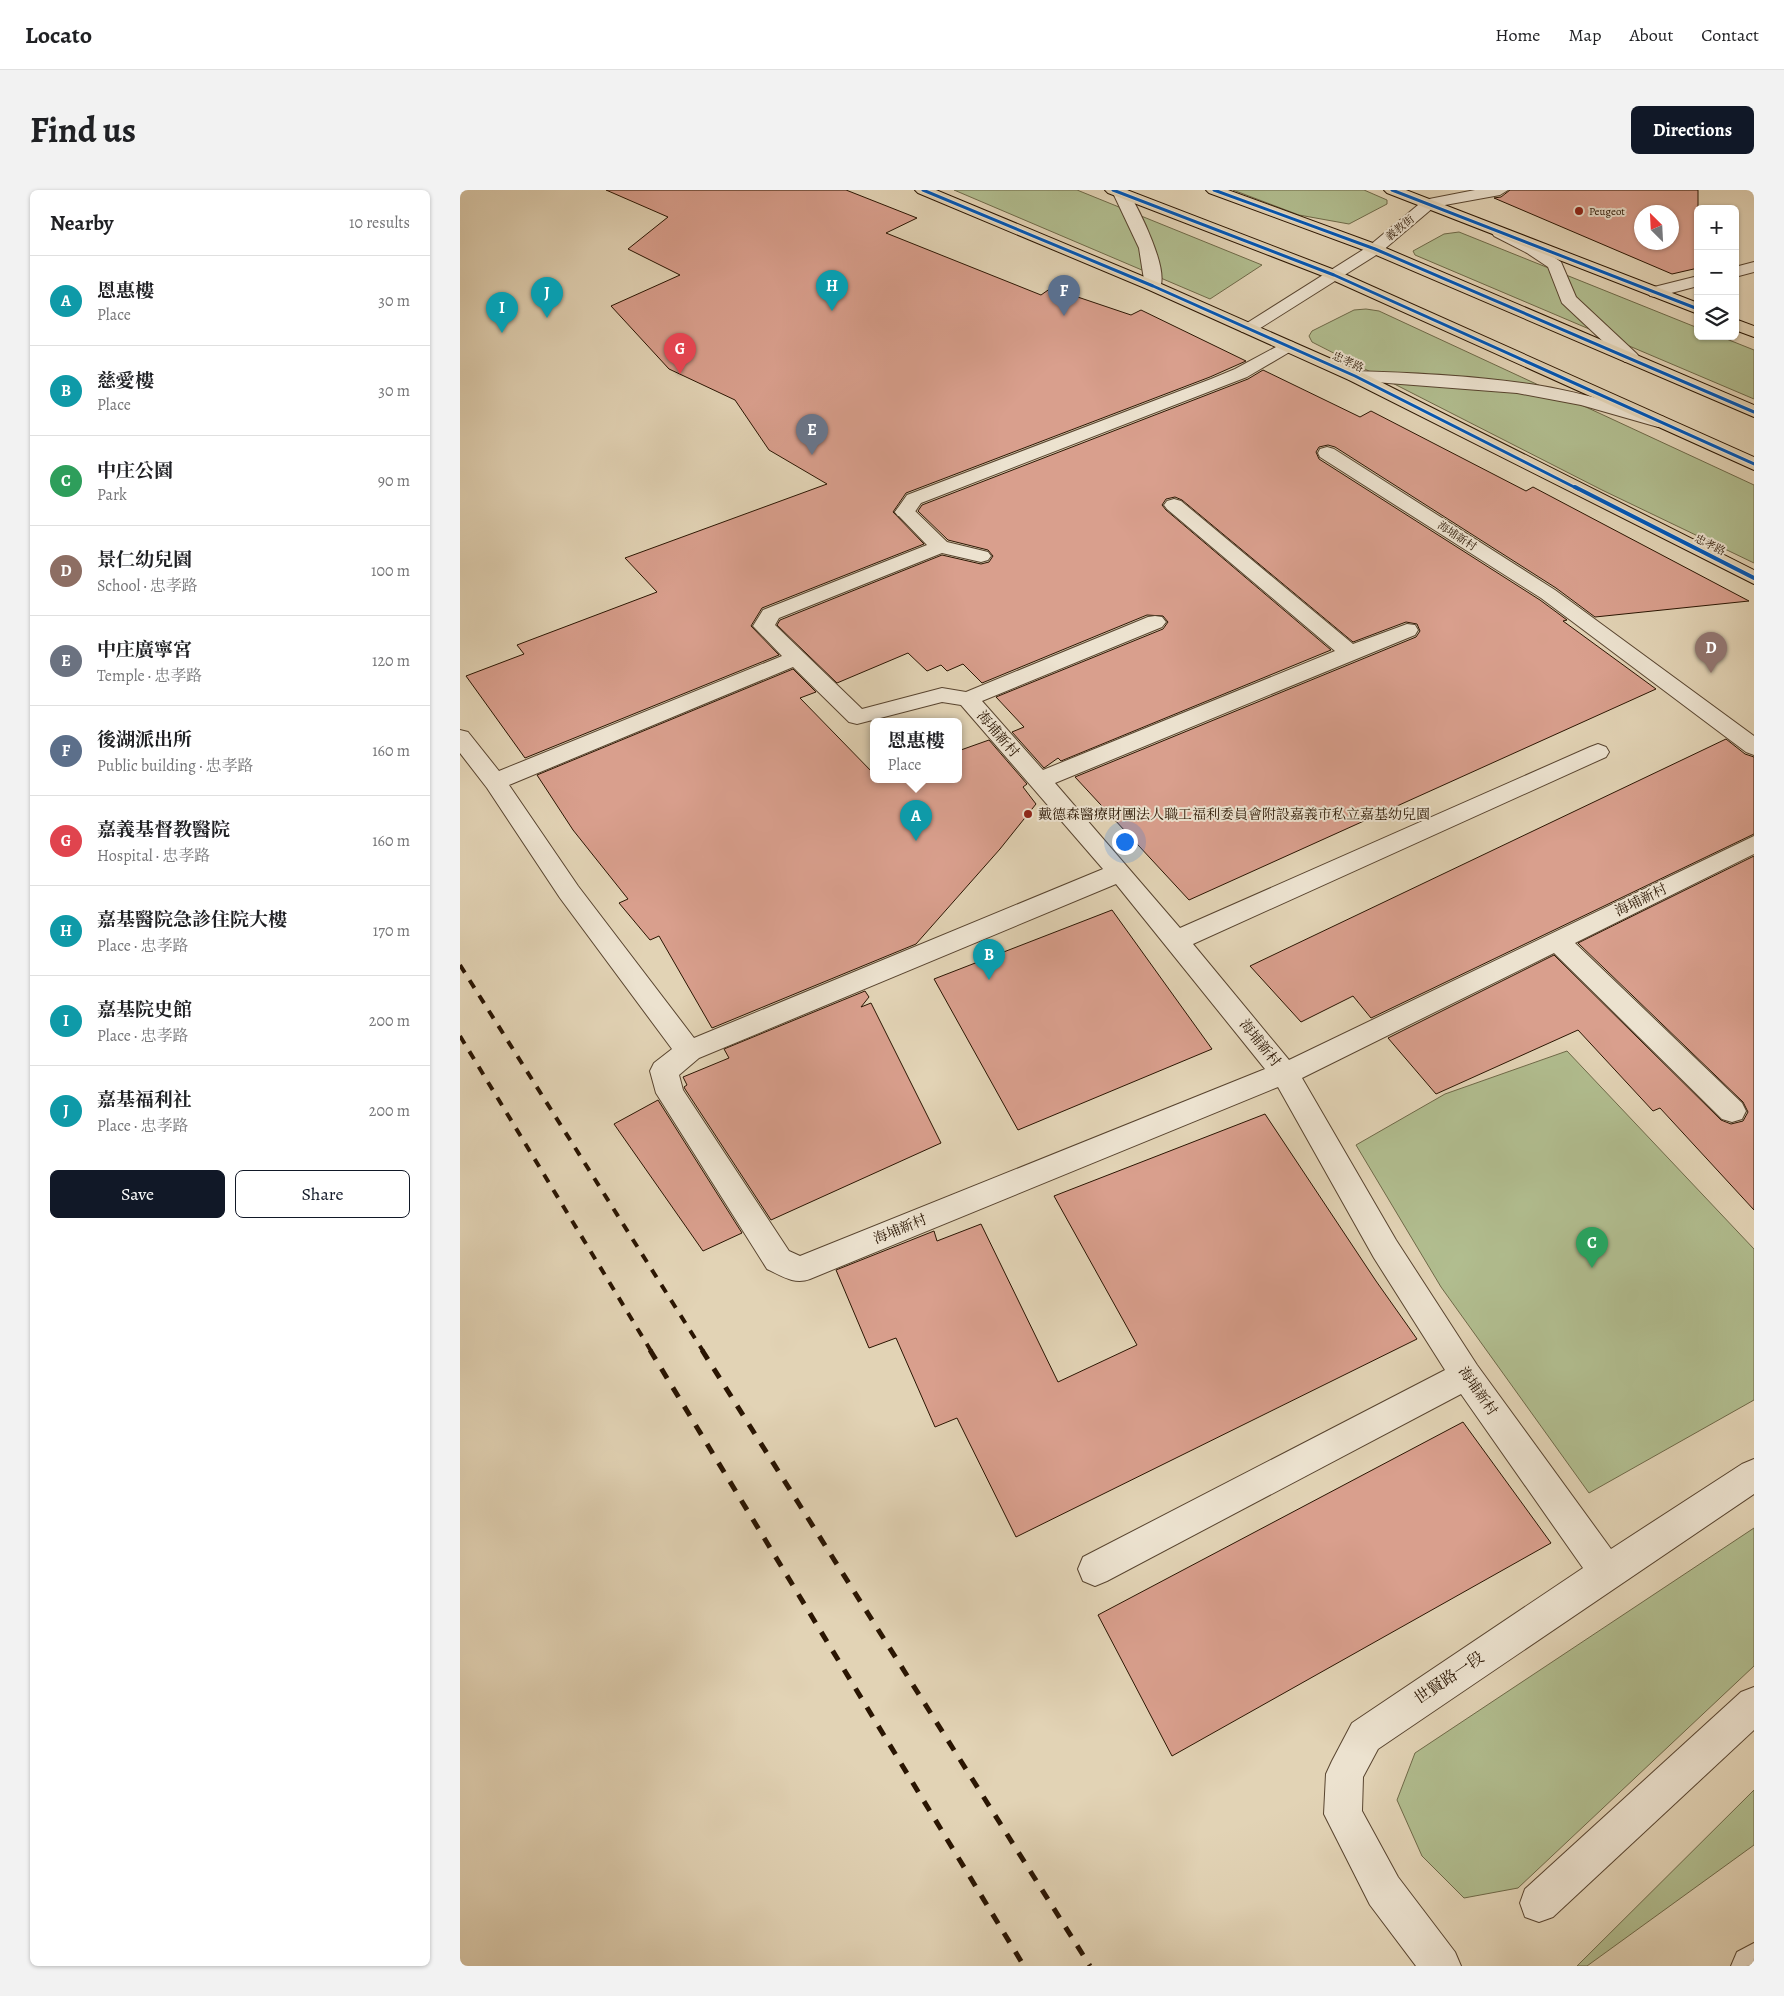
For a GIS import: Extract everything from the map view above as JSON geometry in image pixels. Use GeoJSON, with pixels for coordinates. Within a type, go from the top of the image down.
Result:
{"type":"FeatureCollection","features":[{"type":"Feature","properties":{"kind":"main road","name":"忠孝路"},"geometry":{"type":"LineString","coordinates":[[923,190],[1153,286],[1355,376],[1754,578]]}},
{"type":"Feature","properties":{"kind":"main road"},"geometry":{"type":"LineString","coordinates":[[1214,190],[1375,249],[1754,412]]}},
{"type":"Feature","properties":{"kind":"main road"},"geometry":{"type":"LineString","coordinates":[[1392,190],[1694,307]]}},
{"type":"Feature","properties":{"kind":"main road"},"geometry":{"type":"LineString","coordinates":[[1117,192],[1334,275],[1754,464]]}},
{"type":"Feature","properties":{"kind":"main road"},"geometry":{"type":"LineString","coordinates":[[1739,326],[1754,332]]}},
{"type":"Feature","properties":{"kind":"street"},"geometry":{"type":"LineString","coordinates":[[1429,203],[1500,190]]}},
{"type":"Feature","properties":{"kind":"street"},"geometry":{"type":"LineString","coordinates":[[1117,192],[1138,224],[1152,261],[1153,286]]}},
{"type":"Feature","properties":{"kind":"street","name":"義教街"},"geometry":{"type":"LineString","coordinates":[[1248,328],[1375,249],[1429,203]]}},
{"type":"Feature","properties":{"kind":"street"},"geometry":{"type":"LineString","coordinates":[[1490,227],[1533,250],[1555,265],[1568,299],[1630,358]]}},
{"type":"Feature","properties":{"kind":"street"},"geometry":{"type":"LineString","coordinates":[[1739,271],[1754,267]]}},
{"type":"Feature","properties":{"kind":"street"},"geometry":{"type":"LineString","coordinates":[[1656,292],[1694,282]]}},
{"type":"Feature","properties":{"kind":"street"},"geometry":{"type":"LineString","coordinates":[[981,556],[940,547],[905,512],[914,499],[1217,383],[1241,373],[1287,346]]}},
{"type":"Feature","properties":{"kind":"street"},"geometry":{"type":"LineString","coordinates":[[1355,376],[1504,386],[1571,397],[1658,421]]}},
{"type":"Feature","properties":{"kind":"street","name":"海埔新村"},"geometry":{"type":"LineString","coordinates":[[1327,453],[1548,594],[1754,747]]}},
{"type":"Feature","properties":{"kind":"street"},"geometry":{"type":"LineString","coordinates":[[1174,504],[1350,653]]}},
{"type":"Feature","properties":{"kind":"street","name":"海埔新村"},"geometry":{"type":"LineString","coordinates":[[940,547],[770,614],[764,626],[857,717],[942,695],[968,700],[1120,872],[1285,1074],[1385,1249],[1466,1375],[1606,1572]]}},
{"type":"Feature","properties":{"kind":"street"},"geometry":{"type":"LineString","coordinates":[[968,700],[1154,622]]}},
{"type":"Feature","properties":{"kind":"street"},"geometry":{"type":"LineString","coordinates":[[1039,780],[1407,630]]}},
{"type":"Feature","properties":{"kind":"street"},"geometry":{"type":"LineString","coordinates":[[495,782],[795,658]]}},
{"type":"Feature","properties":{"kind":"street"},"geometry":{"type":"LineString","coordinates":[[460,737],[495,782],[569,892],[689,1051],[1120,872]]}},
{"type":"Feature","properties":{"kind":"street"},"geometry":{"type":"LineString","coordinates":[[1176,941],[1598,752]]}},
{"type":"Feature","properties":{"kind":"street","name":"海埔新村"},"geometry":{"type":"LineString","coordinates":[[689,1051],[664,1071],[670,1093],[778,1260],[799,1270],[1252,1084],[1285,1074],[1558,942],[1754,844]]}},
{"type":"Feature","properties":{"kind":"street"},"geometry":{"type":"LineString","coordinates":[[1558,942],[1732,1111]]}},
{"type":"Feature","properties":{"kind":"street"},"geometry":{"type":"LineString","coordinates":[[1095,1569],[1466,1375]]}},
{"type":"Feature","properties":{"kind":"street","name":"世賢路一段"},"geometry":{"type":"LineString","coordinates":[[1441,1966],[1384,1891],[1343,1814],[1345,1774],[1365,1736],[1606,1572],[1754,1475]]}},
{"type":"Feature","properties":{"kind":"street"},"geometry":{"type":"LineString","coordinates":[[1539,1903],[1754,1705]]}},
{"type":"Feature","properties":{"kind":"street"},"geometry":{"type":"LineString","coordinates":[[1750,1966],[1754,1963]]}},
{"type":"Feature","properties":{"kind":"green space"},"geometry":{"type":"Polygon","coordinates":[[[954,190],[1077,190],[1262,265],[1210,299],[954,190]]]}},
{"type":"Feature","properties":{"kind":"green space"},"geometry":{"type":"Polygon","coordinates":[[[1233,190],[1364,190],[1387,200],[1387,204],[1349,224],[1299,215],[1233,190]]]}},
{"type":"Feature","properties":{"kind":"green space"},"geometry":{"type":"Polygon","coordinates":[[[1459,232],[1694,326],[1694,340],[1729,340],[1754,350],[1754,399],[1415,255],[1413,251],[1444,234],[1459,232]]]}},
{"type":"Feature","properties":{"kind":"green space"},"geometry":{"type":"Polygon","coordinates":[[[1354,310],[1379,311],[1754,485],[1754,563],[1602,490],[1312,342],[1309,336],[1312,331],[1354,310]]]}},
{"type":"Feature","properties":{"kind":"green space"},"geometry":{"type":"Polygon","coordinates":[[[1567,1051],[1754,1249],[1754,1400],[1589,1493],[1441,1287],[1356,1145],[1445,1094],[1567,1051]]]}},
{"type":"Feature","properties":{"kind":"green space"},"geometry":{"type":"Polygon","coordinates":[[[1754,1528],[1754,1666],[1518,1888],[1464,1898],[1422,1856],[1397,1800],[1415,1753],[1754,1528]]]}},
{"type":"Feature","properties":{"kind":"green space"},"geometry":{"type":"Polygon","coordinates":[[[1754,1790],[1754,1845],[1587,1966],[1577,1966],[1754,1790]]]}},
{"type":"Feature","properties":{"kind":"building"},"geometry":{"type":"Polygon","coordinates":[[[606,190],[846,190],[917,218],[886,233],[1041,295],[1051,288],[1131,315],[1141,310],[1246,361],[1210,377],[906,493],[893,512],[924,544],[762,608],[751,626],[779,655],[525,758],[466,676],[524,654],[517,645],[657,592],[625,558],[827,484],[769,450],[735,400],[669,369],[611,306],[680,275],[628,249],[668,217],[606,190]]]}},
{"type":"Feature","properties":{"kind":"building"},"geometry":{"type":"Polygon","coordinates":[[[1510,190],[1698,190],[1698,205],[1694,205],[1694,269],[1672,274],[1494,198],[1501,197],[1510,190]]]}},
{"type":"Feature","properties":{"kind":"building"},"geometry":{"type":"Polygon","coordinates":[[[1263,370],[1360,417],[1371,411],[1526,491],[1533,487],[1749,601],[1595,617],[1556,588],[1335,447],[1328,445],[1319,447],[1316,452],[1319,459],[1540,600],[1567,620],[1563,621],[1656,689],[1189,900],[1075,777],[1416,637],[1420,631],[1417,624],[1406,622],[1353,642],[1182,500],[1175,497],[1166,499],[1162,505],[1166,510],[1331,650],[1061,761],[1058,758],[1044,768],[1012,732],[1024,727],[996,697],[1163,629],[1168,622],[1163,616],[1147,615],[982,683],[963,664],[947,671],[941,665],[927,671],[908,653],[837,683],[777,625],[780,620],[942,555],[981,564],[989,562],[993,556],[988,550],[948,540],[918,511],[922,505],[1248,379],[1263,370]]]}},
{"type":"Feature","properties":{"kind":"building"},"geometry":{"type":"Polygon","coordinates":[[[793,669],[816,692],[800,698],[870,770],[870,783],[962,783],[962,750],[989,740],[1027,784],[1023,787],[1036,804],[1000,849],[916,944],[712,1028],[659,936],[650,940],[619,903],[628,899],[573,830],[537,775],[793,669]]]}},
{"type":"Feature","properties":{"kind":"building"},"geometry":{"type":"Polygon","coordinates":[[[1726,739],[1745,754],[1754,757],[1754,834],[1371,1018],[1353,996],[1301,1022],[1250,966],[1726,739]]]}},
{"type":"Feature","properties":{"kind":"building"},"geometry":{"type":"Polygon","coordinates":[[[1754,856],[1754,1210],[1660,1108],[1653,1111],[1578,1030],[1436,1094],[1388,1038],[1554,955],[1721,1120],[1731,1124],[1743,1121],[1748,1112],[1743,1102],[1578,943],[1754,856]]]}},
{"type":"Feature","properties":{"kind":"building"},"geometry":{"type":"Polygon","coordinates":[[[1112,910],[1212,1049],[1018,1130],[934,979],[1112,910]]]}},
{"type":"Feature","properties":{"kind":"building"},"geometry":{"type":"Polygon","coordinates":[[[865,991],[869,997],[861,1007],[871,1003],[941,1143],[771,1220],[685,1089],[684,1087],[687,1085],[683,1077],[729,1058],[724,1049],[865,991]]]}},
{"type":"Feature","properties":{"kind":"building"},"geometry":{"type":"Polygon","coordinates":[[[658,1100],[742,1233],[703,1251],[614,1124],[658,1100]]]}},
{"type":"Feature","properties":{"kind":"building"},"geometry":{"type":"Polygon","coordinates":[[[1265,1114],[1376,1281],[1417,1339],[1016,1537],[957,1418],[935,1427],[896,1338],[869,1348],[836,1270],[934,1231],[937,1241],[981,1224],[1058,1382],[1137,1345],[1054,1196],[1265,1114]]]}},
{"type":"Feature","properties":{"kind":"building"},"geometry":{"type":"Polygon","coordinates":[[[1463,1422],[1551,1543],[1172,1756],[1098,1615],[1463,1422]]]}},
{"type":"Feature","properties":{"kind":"railway"},"geometry":{"type":"LineString","coordinates":[[460,965],[703,1351]]}},
{"type":"Feature","properties":{"kind":"railway"},"geometry":{"type":"LineString","coordinates":[[460,1036],[651,1351]]}},
{"type":"Feature","properties":{"kind":"railway"},"geometry":{"type":"LineString","coordinates":[[650,1350],[1024,1966]]}},
{"type":"Feature","properties":{"kind":"railway"},"geometry":{"type":"LineString","coordinates":[[702,1350],[1090,1966]]}},
{"type":"Feature","properties":{"kind":"cycle path"},"geometry":{"type":"LineString","coordinates":[[923,190],[1153,286],[1355,376],[1754,578]]}},
{"type":"Feature","properties":{"kind":"cycle path"},"geometry":{"type":"LineString","coordinates":[[1113,190],[1334,275],[1754,464]]}},
{"type":"Feature","properties":{"kind":"cycle path"},"geometry":{"type":"LineString","coordinates":[[1214,190],[1375,249],[1754,412]]}},
{"type":"Feature","properties":{"kind":"cycle path"},"geometry":{"type":"LineString","coordinates":[[1392,190],[1694,307]]}},
{"type":"Feature","properties":{"kind":"place","name":"Peugeot"},"geometry":{"type":"Point","coordinates":[1579,211]}},
{"type":"Feature","properties":{"kind":"place","name":"嘉基醫院急診住院大樓"},"geometry":{"type":"Point","coordinates":[832,311]}},
{"type":"Feature","properties":{"kind":"place","name":"後湖派出所"},"geometry":{"type":"Point","coordinates":[1064,316]}},
{"type":"Feature","properties":{"kind":"place","name":"嘉基福利社"},"geometry":{"type":"Point","coordinates":[547,318]}},
{"type":"Feature","properties":{"kind":"place","name":"嘉基院史館"},"geometry":{"type":"Point","coordinates":[502,333]}},
{"type":"Feature","properties":{"kind":"place","name":"嘉義基督教醫院"},"geometry":{"type":"Point","coordinates":[680,374]}},
{"type":"Feature","properties":{"kind":"place","name":"中庄廣寧宮"},"geometry":{"type":"Point","coordinates":[812,455]}},
{"type":"Feature","properties":{"kind":"place","name":"景仁幼兒園"},"geometry":{"type":"Point","coordinates":[1711,673]}},
{"type":"Feature","properties":{"kind":"place","name":"戴德森醫療財團法人職工福利委員會附設嘉義市私立嘉基幼兒園"},"geometry":{"type":"Point","coordinates":[1028,814]}},
{"type":"Feature","properties":{"kind":"place","name":"恩惠樓"},"geometry":{"type":"Point","coordinates":[916,841]}},
{"type":"Feature","properties":{"kind":"place","name":"慈愛樓"},"geometry":{"type":"Point","coordinates":[989,980]}},
{"type":"Feature","properties":{"kind":"place","name":"中庄公園"},"geometry":{"type":"Point","coordinates":[1592,1268]}}]}
